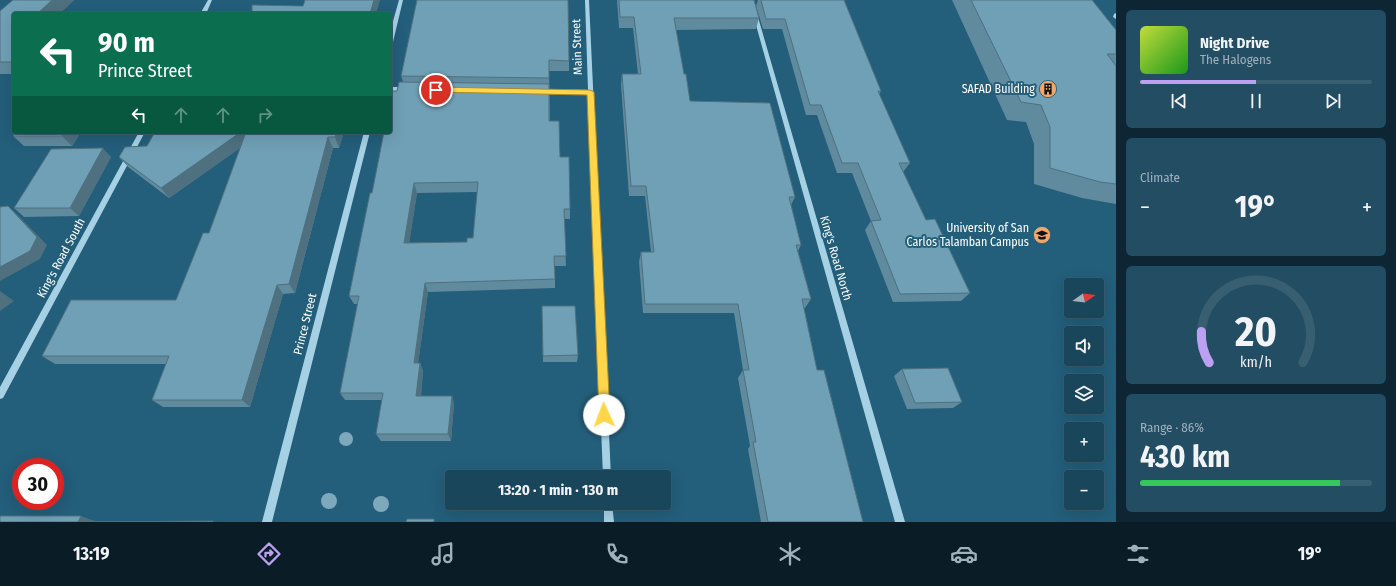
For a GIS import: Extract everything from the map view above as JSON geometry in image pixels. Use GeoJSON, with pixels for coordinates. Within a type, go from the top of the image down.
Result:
{"type":"FeatureCollection","features":[{"type":"Feature","properties":{"kind":"street"},"geometry":{"type":"LineString","coordinates":[[204,12],[210,0]]}},
{"type":"Feature","properties":{"kind":"street"},"geometry":{"type":"LineString","coordinates":[[392,34],[401,0]]}},
{"type":"Feature","properties":{"kind":"street","name":"Main Street"},"geometry":{"type":"LineString","coordinates":[[587,0],[607,470]]}},
{"type":"Feature","properties":{"kind":"street","name":"King's Road North"},"geometry":{"type":"LineString","coordinates":[[751,0],[775,79],[900,522]]}},
{"type":"Feature","properties":{"kind":"street"},"geometry":{"type":"LineString","coordinates":[[392,89],[413,89]]}},
{"type":"Feature","properties":{"kind":"street"},"geometry":{"type":"LineString","coordinates":[[536,91],[590,92]]}},
{"type":"Feature","properties":{"kind":"street","name":"King's Road South"},"geometry":{"type":"LineString","coordinates":[[0,395],[141,134]]}},
{"type":"Feature","properties":{"kind":"street","name":"Prince Street"},"geometry":{"type":"LineString","coordinates":[[267,522],[366,134]]}},
{"type":"Feature","properties":{"kind":"street"},"geometry":{"type":"LineString","coordinates":[[608,510],[609,522]]}},
{"type":"Feature","properties":{"kind":"building"},"geometry":{"type":"Polygon","coordinates":[[[13,0],[52,0],[39,12],[12,12],[12,62],[0,62],[0,11],[13,0]]]}},
{"type":"Feature","properties":{"kind":"building"},"geometry":{"type":"Polygon","coordinates":[[[305,0],[374,0],[371,12],[252,12],[252,5],[303,6],[305,0]]]}},
{"type":"Feature","properties":{"kind":"building"},"geometry":{"type":"Polygon","coordinates":[[[417,0],[568,0],[569,61],[549,60],[549,78],[401,76],[417,0]]]}},
{"type":"Feature","properties":{"kind":"building"},"geometry":{"type":"Polygon","coordinates":[[[619,0],[754,0],[759,18],[674,18],[684,74],[686,74],[690,101],[770,103],[795,197],[789,197],[801,245],[796,245],[811,299],[802,299],[817,370],[824,370],[863,522],[768,522],[753,442],[756,442],[743,370],[749,370],[738,304],[645,304],[641,252],[654,252],[646,186],[631,186],[622,74],[641,74],[634,17],[620,17],[619,0]]]}},
{"type":"Feature","properties":{"kind":"building"},"geometry":{"type":"Polygon","coordinates":[[[761,0],[844,0],[881,91],[878,91],[910,163],[899,163],[926,220],[935,219],[970,293],[900,294],[871,221],[881,220],[858,163],[842,163],[821,105],[810,105],[785,19],[766,19],[761,0]]]}},
{"type":"Feature","properties":{"kind":"building","name":"SAFAD Building"},"geometry":{"type":"Polygon","coordinates":[[[971,0],[1092,0],[1116,30],[1116,54],[1107,54],[1116,66],[1116,184],[1100,182],[1050,168],[1050,127],[1041,105],[1021,102],[971,0]]]}},
{"type":"Feature","properties":{"kind":"building"},"geometry":{"type":"Polygon","coordinates":[[[399,82],[549,84],[549,121],[559,121],[560,157],[569,157],[570,209],[564,209],[566,256],[554,256],[555,279],[425,283],[414,363],[420,363],[416,396],[452,396],[448,434],[376,434],[383,393],[340,393],[359,296],[349,296],[384,134],[392,134],[392,91],[397,91],[399,82]],[[478,182],[414,183],[404,243],[467,242],[467,238],[473,238],[478,182]]]}},
{"type":"Feature","properties":{"kind":"building"},"geometry":{"type":"Polygon","coordinates":[[[14,134],[64,134],[62,136],[13,136],[14,134]]]}},
{"type":"Feature","properties":{"kind":"building"},"geometry":{"type":"Polygon","coordinates":[[[154,134],[238,134],[161,188],[119,157],[125,147],[147,146],[154,134]]]}},
{"type":"Feature","properties":{"kind":"building"},"geometry":{"type":"Polygon","coordinates":[[[245,134],[336,134],[335,137],[328,137],[289,284],[277,285],[242,400],[152,400],[169,356],[42,356],[71,300],[176,300],[203,233],[209,233],[245,134]]]}},
{"type":"Feature","properties":{"kind":"building"},"geometry":{"type":"Polygon","coordinates":[[[103,148],[70,208],[14,208],[51,149],[103,148]]]}},
{"type":"Feature","properties":{"kind":"building"},"geometry":{"type":"Polygon","coordinates":[[[8,206],[37,237],[30,251],[0,267],[0,207],[8,206]]]}},
{"type":"Feature","properties":{"kind":"building"},"geometry":{"type":"Polygon","coordinates":[[[542,306],[575,306],[578,355],[543,356],[542,306]]]}},
{"type":"Feature","properties":{"kind":"building"},"geometry":{"type":"Polygon","coordinates":[[[948,368],[962,402],[915,403],[902,369],[948,368]]]}},
{"type":"Feature","properties":{"kind":"building"},"geometry":{"type":"Polygon","coordinates":[[[0,516],[81,516],[78,522],[0,522],[0,516]]]}},
{"type":"Feature","properties":{"kind":"building"},"geometry":{"type":"Polygon","coordinates":[[[407,519],[434,519],[434,522],[406,522],[407,519]]]}},
{"type":"Feature","properties":{"kind":"building"},"geometry":{"type":"Polygon","coordinates":[[[213,521],[213,522],[78,522],[213,521]]]}},
{"type":"Feature","properties":{"kind":"place","name":"SAFAD Building"},"geometry":{"type":"Point","coordinates":[1048,89]}},
{"type":"Feature","properties":{"kind":"place","name":"University of San Carlos Talamban Campus"},"geometry":{"type":"Point","coordinates":[1042,235]}},
{"type":"Feature","properties":{"kind":"route"},"geometry":{"type":"LineString","coordinates":[[436,90],[590,92],[604,415]]}}]}
